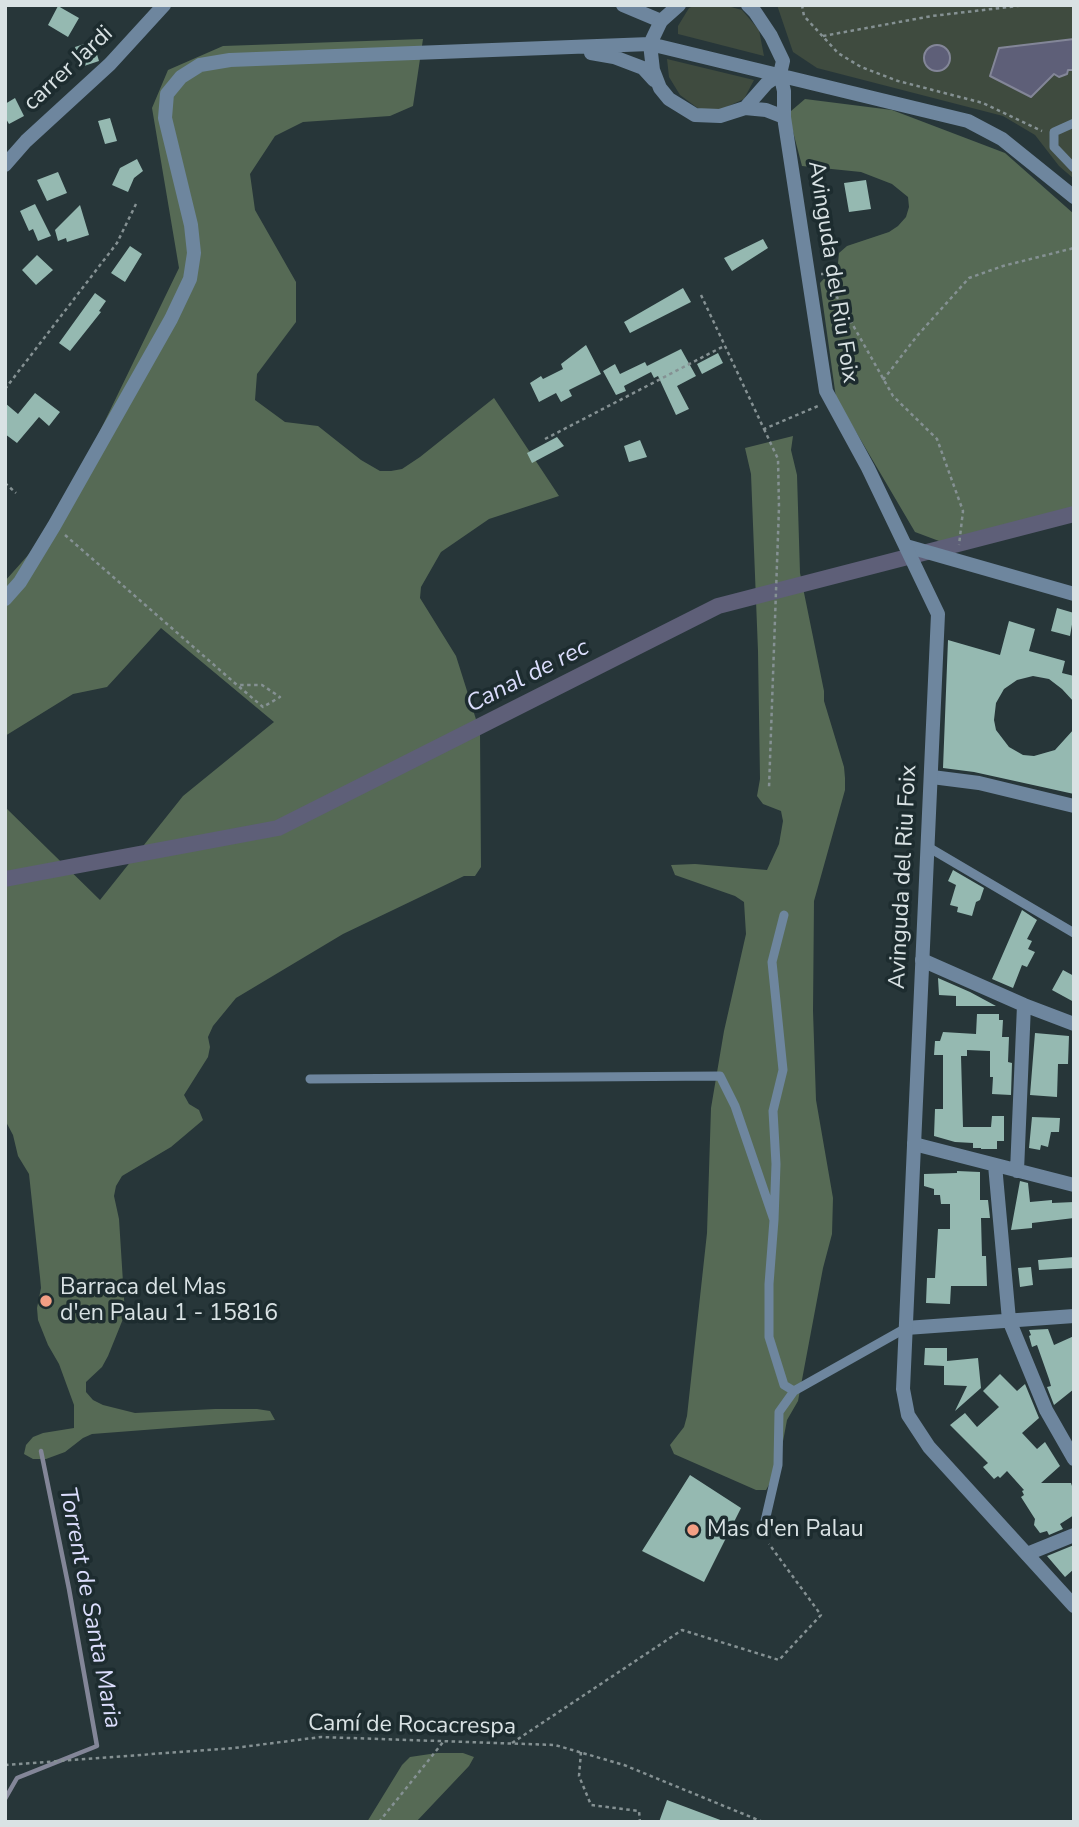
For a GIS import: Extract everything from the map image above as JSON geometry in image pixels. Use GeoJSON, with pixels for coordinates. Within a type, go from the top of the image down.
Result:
{"type":"FeatureCollection","features":[{"type":"Feature","properties":{"kind":"street","name":"carrer Jardi"},"geometry":{"type":"LineString","coordinates":[[5,165],[26,141],[110,64],[164,5]]}},
{"type":"Feature","properties":{"kind":"street"},"geometry":{"type":"LineString","coordinates":[[623,5],[662,21]]}},
{"type":"Feature","properties":{"kind":"street"},"geometry":{"type":"LineString","coordinates":[[660,88],[653,70],[650,44],[662,21],[679,5]]}},
{"type":"Feature","properties":{"kind":"street","name":"Avinguda del Riu Foix"},"geometry":{"type":"LineString","coordinates":[[748,5],[755,12],[783,61],[780,74],[784,91],[784,117],[826,391],[868,468],[938,614],[906,1328],[904,1389],[908,1415],[929,1447],[1074,1606]]}},
{"type":"Feature","properties":{"kind":"street"},"geometry":{"type":"LineString","coordinates":[[5,599],[20,582],[54,526],[171,319],[190,279],[194,253],[191,225],[165,118],[167,94],[181,77],[200,65],[230,60],[650,44],[968,121],[1002,139],[1074,197]]}},
{"type":"Feature","properties":{"kind":"street"},"geometry":{"type":"LineString","coordinates":[[562,48],[614,57],[643,68],[669,99],[695,115],[720,117],[745,108],[766,110],[784,117]]}},
{"type":"Feature","properties":{"kind":"street"},"geometry":{"type":"LineString","coordinates":[[745,108],[767,83],[780,74]]}},
{"type":"Feature","properties":{"kind":"street"},"geometry":{"type":"LineString","coordinates":[[906,546],[1074,594]]}},
{"type":"Feature","properties":{"kind":"street"},"geometry":{"type":"LineString","coordinates":[[932,778],[979,783],[1074,806]]}},
{"type":"Feature","properties":{"kind":"street"},"geometry":{"type":"LineString","coordinates":[[922,960],[1074,1024]]}},
{"type":"Feature","properties":{"kind":"street"},"geometry":{"type":"LineString","coordinates":[[1017,1171],[1024,1005]]}},
{"type":"Feature","properties":{"kind":"street"},"geometry":{"type":"LineString","coordinates":[[914,1144],[1074,1185]]}},
{"type":"Feature","properties":{"kind":"street"},"geometry":{"type":"LineString","coordinates":[[995,1165],[1009,1320],[1046,1410],[1074,1459]]}},
{"type":"Feature","properties":{"kind":"street"},"geometry":{"type":"LineString","coordinates":[[906,1328],[1074,1316]]}},
{"type":"Feature","properties":{"kind":"street"},"geometry":{"type":"LineString","coordinates":[[1027,1554],[1074,1535]]}},
{"type":"Feature","properties":{"kind":"lane"},"geometry":{"type":"LineString","coordinates":[[1074,123],[1054,132],[1054,146],[1074,168]]}},
{"type":"Feature","properties":{"kind":"lane"},"geometry":{"type":"LineString","coordinates":[[928,847],[1074,933]]}},
{"type":"Feature","properties":{"kind":"lane"},"geometry":{"type":"LineString","coordinates":[[784,915],[772,962],[783,1070],[773,1111],[776,1164],[769,1284],[769,1336],[784,1385],[794,1391]]}},
{"type":"Feature","properties":{"kind":"lane"},"geometry":{"type":"LineString","coordinates":[[310,1079],[720,1076],[735,1106],[774,1220]]}},
{"type":"Feature","properties":{"kind":"lane"},"geometry":{"type":"LineString","coordinates":[[762,1534],[778,1465],[779,1412],[794,1391],[906,1328]]}},
{"type":"Feature","properties":{"kind":"path"},"geometry":{"type":"LineString","coordinates":[[802,5],[804,16],[838,53],[861,67],[898,81],[983,103],[1054,137]]}},
{"type":"Feature","properties":{"kind":"path"},"geometry":{"type":"LineString","coordinates":[[823,36],[932,16],[1026,5]]}},
{"type":"Feature","properties":{"kind":"path"},"geometry":{"type":"LineString","coordinates":[[5,389],[117,243],[136,204]]}},
{"type":"Feature","properties":{"kind":"path"},"geometry":{"type":"LineString","coordinates":[[883,380],[969,278],[1003,266],[1074,248]]}},
{"type":"Feature","properties":{"kind":"path"},"geometry":{"type":"LineString","coordinates":[[808,270],[824,274],[892,396],[937,439],[963,511],[958,561]]}},
{"type":"Feature","properties":{"kind":"path"},"geometry":{"type":"LineString","coordinates":[[701,295],[778,459],[779,507],[769,788]]}},
{"type":"Feature","properties":{"kind":"path"},"geometry":{"type":"LineString","coordinates":[[545,439],[724,346]]}},
{"type":"Feature","properties":{"kind":"path"},"geometry":{"type":"LineString","coordinates":[[764,429],[831,400]]}},
{"type":"Feature","properties":{"kind":"path"},"geometry":{"type":"LineString","coordinates":[[5,483],[16,493]]}},
{"type":"Feature","properties":{"kind":"path"},"geometry":{"type":"LineString","coordinates":[[54,526],[237,685],[263,706],[280,697],[262,685],[237,685]]}},
{"type":"Feature","properties":{"kind":"path"},"geometry":{"type":"LineString","coordinates":[[512,1743],[682,1630],[779,1660],[821,1615],[762,1534]]}},
{"type":"Feature","properties":{"kind":"path","name":"Camí de Rocacrespa"},"geometry":{"type":"LineString","coordinates":[[5,1765],[234,1748],[321,1737],[555,1745],[624,1765],[763,1822]]}},
{"type":"Feature","properties":{"kind":"path"},"geometry":{"type":"LineString","coordinates":[[379,1822],[444,1741]]}},
{"type":"Feature","properties":{"kind":"path"},"geometry":{"type":"LineString","coordinates":[[581,1752],[579,1776],[591,1805],[639,1811],[640,1822]]}},
{"type":"Feature","properties":{"kind":"green space"},"geometry":{"type":"Polygon","coordinates":[[[696,5],[724,5],[742,10],[759,30],[764,56],[678,34],[678,26],[689,8],[696,5]]]}},
{"type":"Feature","properties":{"kind":"green space"},"geometry":{"type":"Polygon","coordinates":[[[777,5],[1074,5],[1074,179],[1059,166],[1035,135],[1003,116],[817,68],[793,52],[777,5]]]}},
{"type":"Feature","properties":{"kind":"green space"},"geometry":{"type":"Polygon","coordinates":[[[423,39],[413,106],[390,116],[303,122],[275,136],[250,174],[255,210],[296,282],[296,322],[257,374],[255,400],[285,422],[318,426],[361,460],[380,471],[391,471],[402,469],[420,457],[494,398],[559,496],[489,519],[441,552],[421,587],[420,598],[456,656],[480,732],[481,867],[475,876],[464,876],[343,934],[236,998],[213,1026],[208,1037],[208,1057],[184,1095],[189,1104],[199,1110],[203,1120],[171,1147],[122,1176],[116,1186],[114,1196],[119,1219],[125,1314],[102,1367],[86,1382],[86,1392],[93,1400],[103,1405],[135,1413],[257,1409],[270,1411],[275,1420],[92,1434],[65,1452],[46,1459],[33,1459],[24,1454],[26,1445],[33,1437],[43,1433],[74,1428],[74,1405],[59,1364],[38,1320],[37,1308],[41,1288],[29,1174],[18,1156],[13,1135],[5,1120],[5,807],[100,900],[183,796],[274,722],[161,628],[107,687],[73,694],[5,736],[5,581],[54,526],[179,268],[152,108],[168,70],[223,46],[423,39]]]}},
{"type":"Feature","properties":{"kind":"green space"},"geometry":{"type":"Polygon","coordinates":[[[667,59],[754,80],[744,99],[722,109],[699,109],[680,95],[669,77],[667,59]]]}},
{"type":"Feature","properties":{"kind":"green space"},"geometry":{"type":"Polygon","coordinates":[[[805,99],[892,110],[1005,153],[1074,214],[1074,517],[963,550],[915,532],[836,398],[820,283],[838,263],[839,253],[847,246],[889,232],[898,226],[906,217],[908,197],[892,184],[861,172],[802,166],[791,124],[791,111],[805,99]]]}},
{"type":"Feature","properties":{"kind":"green space"},"geometry":{"type":"Polygon","coordinates":[[[793,436],[791,450],[797,475],[800,573],[824,701],[845,778],[845,790],[814,901],[813,1011],[816,1100],[833,1198],[832,1234],[798,1401],[787,1420],[781,1452],[771,1481],[766,1490],[756,1490],[674,1454],[670,1445],[684,1427],[687,1416],[707,1233],[711,1108],[724,1031],[746,934],[744,902],[735,896],[675,875],[671,865],[695,864],[767,870],[779,844],[783,821],[781,811],[763,804],[757,796],[760,779],[758,651],[751,474],[745,448],[793,436]]]}},
{"type":"Feature","properties":{"kind":"green space"},"geometry":{"type":"Polygon","coordinates":[[[463,1753],[474,1757],[469,1766],[416,1822],[367,1822],[402,1765],[410,1757],[463,1753]]]}},
{"type":"Feature","properties":{"kind":"water"},"geometry":{"type":"Polygon","coordinates":[[[1074,39],[1074,70],[1068,70],[1067,74],[1059,77],[1054,74],[1031,97],[990,76],[999,48],[1074,39]]]}},
{"type":"Feature","properties":{"kind":"water"},"geometry":{"type":"Polygon","coordinates":[[[937,45],[946,49],[950,58],[946,67],[937,71],[928,67],[924,58],[928,49],[937,45]]]}},
{"type":"Feature","properties":{"kind":"building"},"geometry":{"type":"Polygon","coordinates":[[[58,6],[79,18],[68,37],[48,25],[58,6]]]}},
{"type":"Feature","properties":{"kind":"building"},"geometry":{"type":"Polygon","coordinates":[[[93,41],[99,61],[81,67],[75,47],[93,41]]]}},
{"type":"Feature","properties":{"kind":"building"},"geometry":{"type":"Polygon","coordinates":[[[15,98],[24,116],[9,124],[5,117],[5,104],[15,98]]]}},
{"type":"Feature","properties":{"kind":"building"},"geometry":{"type":"Polygon","coordinates":[[[110,118],[117,141],[105,144],[98,121],[110,118]]]}},
{"type":"Feature","properties":{"kind":"building"},"geometry":{"type":"Polygon","coordinates":[[[137,159],[143,171],[134,178],[128,192],[112,185],[120,168],[137,159]]]}},
{"type":"Feature","properties":{"kind":"building"},"geometry":{"type":"Polygon","coordinates":[[[58,172],[67,193],[47,201],[37,180],[58,172]]]}},
{"type":"Feature","properties":{"kind":"building"},"geometry":{"type":"Polygon","coordinates":[[[866,180],[871,209],[849,212],[844,183],[866,180]]]}},
{"type":"Feature","properties":{"kind":"building"},"geometry":{"type":"Polygon","coordinates":[[[35,204],[51,236],[38,241],[33,229],[29,231],[20,211],[35,204]]]}},
{"type":"Feature","properties":{"kind":"building"},"geometry":{"type":"Polygon","coordinates":[[[80,205],[89,235],[67,242],[66,238],[58,241],[55,230],[80,205]]]}},
{"type":"Feature","properties":{"kind":"building"},"geometry":{"type":"Polygon","coordinates":[[[763,239],[768,248],[732,271],[724,258],[763,239]]]}},
{"type":"Feature","properties":{"kind":"building"},"geometry":{"type":"Polygon","coordinates":[[[130,246],[142,254],[125,282],[111,273],[130,246]]]}},
{"type":"Feature","properties":{"kind":"building"},"geometry":{"type":"Polygon","coordinates":[[[37,255],[53,270],[36,285],[22,270],[37,255]]]}},
{"type":"Feature","properties":{"kind":"building"},"geometry":{"type":"Polygon","coordinates":[[[683,288],[691,302],[630,333],[624,322],[683,288]]]}},
{"type":"Feature","properties":{"kind":"building"},"geometry":{"type":"Polygon","coordinates":[[[95,293],[106,301],[99,311],[101,312],[70,351],[59,343],[95,293]]]}},
{"type":"Feature","properties":{"kind":"building"},"geometry":{"type":"Polygon","coordinates":[[[586,345],[601,374],[569,390],[572,396],[561,402],[556,393],[539,402],[530,383],[541,376],[543,379],[563,369],[561,364],[586,345]]]}},
{"type":"Feature","properties":{"kind":"building"},"geometry":{"type":"Polygon","coordinates":[[[681,349],[696,376],[677,386],[689,409],[676,415],[658,376],[654,378],[651,372],[624,386],[626,391],[616,395],[603,371],[615,364],[620,374],[645,362],[647,366],[681,349]]]}},
{"type":"Feature","properties":{"kind":"building"},"geometry":{"type":"Polygon","coordinates":[[[718,353],[723,363],[702,374],[697,364],[718,353]]]}},
{"type":"Feature","properties":{"kind":"building"},"geometry":{"type":"Polygon","coordinates":[[[35,393],[60,412],[49,426],[39,417],[17,443],[5,434],[5,403],[18,414],[35,393]]]}},
{"type":"Feature","properties":{"kind":"building"},"geometry":{"type":"Polygon","coordinates":[[[557,437],[564,446],[532,463],[527,453],[557,437]]]}},
{"type":"Feature","properties":{"kind":"building"},"geometry":{"type":"Polygon","coordinates":[[[640,440],[647,457],[629,462],[624,446],[640,440]]]}},
{"type":"Feature","properties":{"kind":"building"},"geometry":{"type":"Polygon","coordinates":[[[1057,608],[1074,613],[1070,636],[1051,631],[1057,608]]]}},
{"type":"Feature","properties":{"kind":"building"},"geometry":{"type":"Polygon","coordinates":[[[1009,621],[1035,629],[1029,651],[1065,661],[1062,673],[1074,676],[1074,702],[1049,679],[1033,676],[1017,680],[1004,689],[996,703],[996,730],[1009,747],[1023,755],[1034,756],[1055,750],[1074,729],[1074,794],[974,772],[943,768],[948,640],[1000,655],[1009,621]]]}},
{"type":"Feature","properties":{"kind":"building"},"geometry":{"type":"Polygon","coordinates":[[[953,870],[984,888],[972,916],[957,912],[958,907],[950,905],[956,885],[948,881],[953,870]]]}},
{"type":"Feature","properties":{"kind":"building"},"geometry":{"type":"Polygon","coordinates":[[[1022,910],[1037,920],[1027,939],[1032,941],[1028,949],[1035,952],[1027,967],[1022,965],[1013,988],[992,979],[1022,910]]]}},
{"type":"Feature","properties":{"kind":"building"},"geometry":{"type":"Polygon","coordinates":[[[1063,970],[1074,976],[1074,1002],[1052,990],[1063,970]]]}},
{"type":"Feature","properties":{"kind":"building"},"geometry":{"type":"Polygon","coordinates":[[[938,978],[996,1006],[956,1006],[956,996],[939,995],[938,978]]]}},
{"type":"Feature","properties":{"kind":"building"},"geometry":{"type":"Polygon","coordinates":[[[977,1014],[999,1014],[999,1020],[1003,1020],[1002,1037],[1009,1037],[1008,1062],[1012,1063],[1011,1095],[992,1094],[990,1051],[967,1050],[967,1056],[961,1056],[963,1127],[991,1127],[992,1116],[1004,1116],[1004,1141],[997,1141],[997,1149],[973,1148],[973,1143],[955,1142],[934,1136],[935,1109],[943,1109],[943,1055],[934,1055],[935,1041],[940,1041],[943,1032],[976,1034],[977,1014]]]}},
{"type":"Feature","properties":{"kind":"building"},"geometry":{"type":"Polygon","coordinates":[[[1035,1033],[1069,1036],[1068,1064],[1058,1064],[1057,1097],[1030,1095],[1035,1033]]]}},
{"type":"Feature","properties":{"kind":"building"},"geometry":{"type":"Polygon","coordinates":[[[1032,1117],[1060,1118],[1059,1132],[1051,1132],[1048,1147],[1041,1145],[1040,1150],[1029,1148],[1032,1117]]]}},
{"type":"Feature","properties":{"kind":"building"},"geometry":{"type":"Polygon","coordinates":[[[980,1172],[980,1200],[988,1200],[990,1218],[981,1218],[982,1256],[986,1256],[987,1286],[951,1286],[950,1304],[926,1303],[927,1278],[935,1278],[938,1229],[950,1229],[950,1204],[941,1204],[940,1195],[934,1195],[934,1189],[924,1186],[924,1174],[980,1172]]]}},
{"type":"Feature","properties":{"kind":"building"},"geometry":{"type":"Polygon","coordinates":[[[1020,1181],[1028,1183],[1030,1202],[1074,1202],[1074,1218],[1032,1223],[1032,1228],[1011,1230],[1020,1181]]]}},
{"type":"Feature","properties":{"kind":"building"},"geometry":{"type":"Polygon","coordinates":[[[1074,1257],[1074,1268],[1039,1270],[1038,1260],[1074,1257]]]}},
{"type":"Feature","properties":{"kind":"building"},"geometry":{"type":"Polygon","coordinates":[[[1031,1267],[1033,1285],[1020,1287],[1018,1268],[1031,1267]]]}},
{"type":"Feature","properties":{"kind":"building"},"geometry":{"type":"Polygon","coordinates":[[[1048,1329],[1054,1345],[1074,1336],[1074,1389],[1054,1405],[1047,1387],[1051,1386],[1037,1345],[1032,1347],[1029,1336],[1029,1330],[1048,1329]]]}},
{"type":"Feature","properties":{"kind":"building"},"geometry":{"type":"Polygon","coordinates":[[[925,1348],[947,1348],[947,1361],[978,1358],[981,1388],[955,1411],[967,1386],[944,1385],[944,1366],[924,1365],[925,1348]]]}},
{"type":"Feature","properties":{"kind":"building"},"geometry":{"type":"Polygon","coordinates":[[[1000,1374],[1017,1391],[1025,1384],[1039,1418],[1022,1433],[1037,1449],[1045,1442],[1060,1466],[1041,1483],[1071,1483],[1074,1492],[1074,1515],[1060,1524],[1063,1529],[1049,1535],[1047,1531],[1040,1533],[1034,1525],[1035,1519],[1021,1497],[1024,1490],[1007,1471],[1000,1478],[998,1476],[994,1479],[983,1467],[988,1463],[950,1425],[965,1413],[977,1427],[999,1407],[983,1391],[1000,1374]]]}},
{"type":"Feature","properties":{"kind":"building","name":"Mas d'en Palau"},"geometry":{"type":"Polygon","coordinates":[[[690,1475],[741,1508],[704,1582],[642,1551],[690,1475]]]}},
{"type":"Feature","properties":{"kind":"building"},"geometry":{"type":"Polygon","coordinates":[[[1074,1545],[1074,1569],[1065,1577],[1047,1556],[1074,1545]]]}},
{"type":"Feature","properties":{"kind":"building"},"geometry":{"type":"Polygon","coordinates":[[[667,1800],[723,1821],[723,1822],[659,1822],[667,1800]]]}},
{"type":"Feature","properties":{"kind":"waterway","name":"Canal de rec"},"geometry":{"type":"LineString","coordinates":[[5,879],[278,828],[718,606],[1074,514]]}},
{"type":"Feature","properties":{"kind":"waterway","name":"Torrent de Santa Maria"},"geometry":{"type":"LineString","coordinates":[[5,1799],[17,1778],[97,1746],[41,1451]]}},
{"type":"Feature","properties":{"kind":"place","name":"Barraca del Mas d'en Palau 1 - 15816"},"geometry":{"type":"Point","coordinates":[46,1301]}},
{"type":"Feature","properties":{"kind":"place","name":"Mas d'en Palau"},"geometry":{"type":"Point","coordinates":[693,1530]}}]}
